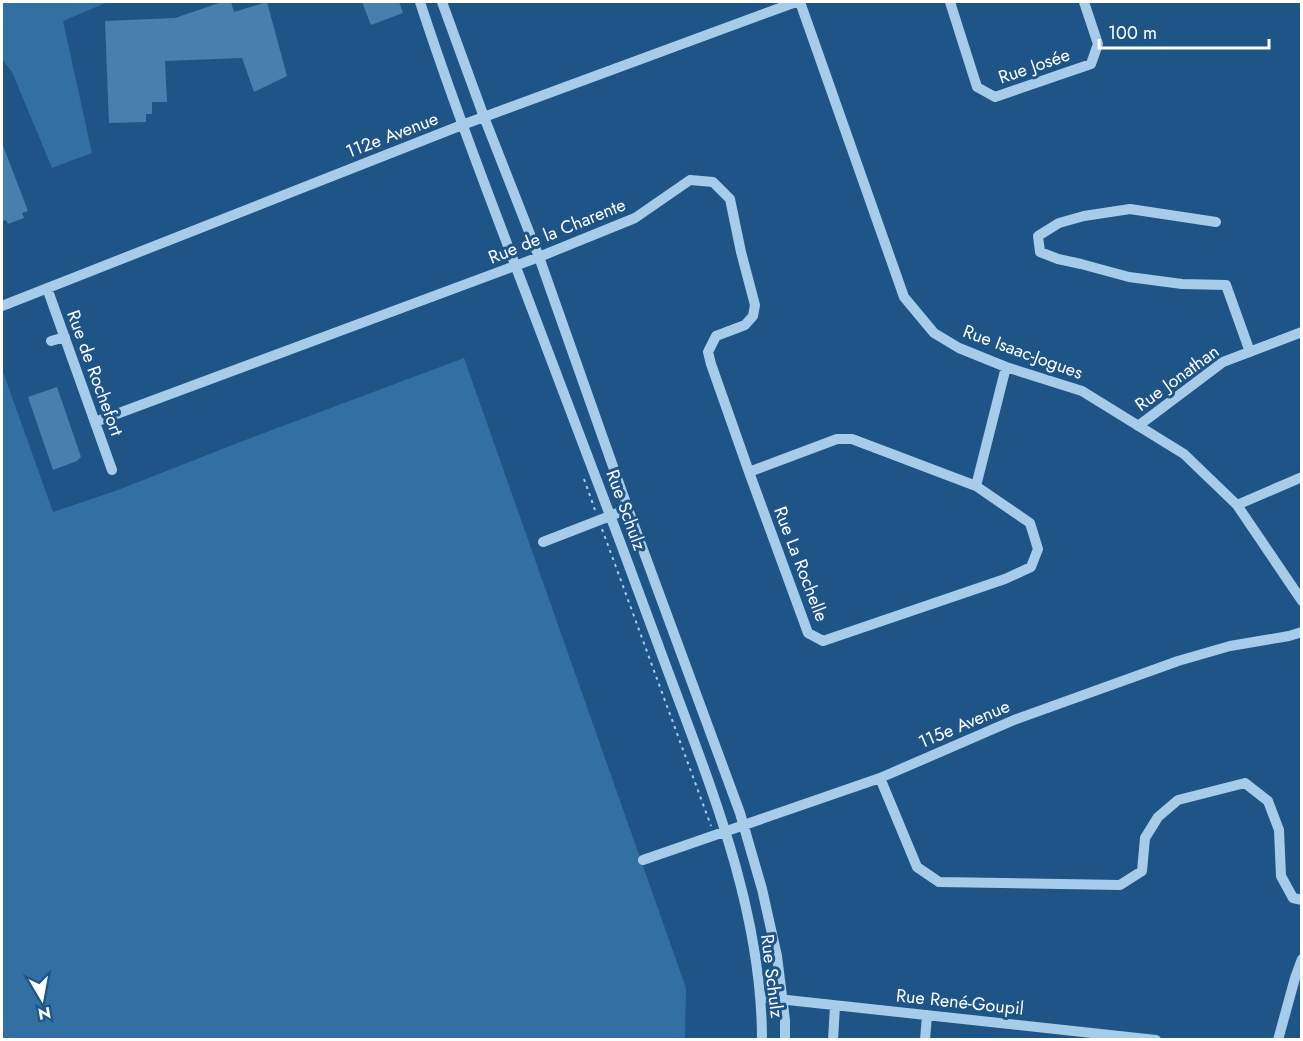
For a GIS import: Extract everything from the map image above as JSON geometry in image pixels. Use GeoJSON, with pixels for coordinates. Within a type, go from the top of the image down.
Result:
{"type":"FeatureCollection","features":[{"type":"Feature","properties":{"kind":"street","name":"Rue Schulz"},"geometry":{"type":"LineString","coordinates":[[420,2],[462,125],[611,515],[715,801],[719,833],[741,888],[755,953],[762,1040]]}},
{"type":"Feature","properties":{"kind":"street","name":"Rue Schulz"},"geometry":{"type":"LineString","coordinates":[[442,2],[539,257],[743,825],[762,889],[777,956],[785,1020],[785,1040]]}},
{"type":"Feature","properties":{"kind":"street","name":"112e Avenue"},"geometry":{"type":"LineString","coordinates":[[2,306],[462,125],[798,2]]}},
{"type":"Feature","properties":{"kind":"street","name":"Rue Isaac-Jogues"},"geometry":{"type":"LineString","coordinates":[[798,2],[904,297],[934,333],[959,348],[1006,367],[1082,392],[1184,454],[1237,504],[1302,601]]}},
{"type":"Feature","properties":{"kind":"street","name":"Rue Josée"},"geometry":{"type":"LineString","coordinates":[[950,2],[977,87],[995,97],[1091,64],[1098,44],[1084,2]]}},
{"type":"Feature","properties":{"kind":"street"},"geometry":{"type":"LineString","coordinates":[[431,36],[453,29]]}},
{"type":"Feature","properties":{"kind":"street","name":"Rue de la Charente"},"geometry":{"type":"LineString","coordinates":[[94,422],[539,257],[635,218],[690,180],[713,182],[730,199],[755,305],[753,316],[745,325],[716,336],[708,352],[750,472]]}},
{"type":"Feature","properties":{"kind":"street"},"geometry":{"type":"LineString","coordinates":[[1215,222],[1130,209],[1084,216],[1059,223],[1038,236],[1040,252],[1058,259],[1129,277],[1182,284],[1226,285],[1250,351]]}},
{"type":"Feature","properties":{"kind":"street","name":"Rue de Rochefort"},"geometry":{"type":"LineString","coordinates":[[47,288],[112,470]]}},
{"type":"Feature","properties":{"kind":"street","name":"Rue Jonathan"},"geometry":{"type":"LineString","coordinates":[[1138,426],[1223,362],[1302,332]]}},
{"type":"Feature","properties":{"kind":"street"},"geometry":{"type":"LineString","coordinates":[[51,341],[64,337]]}},
{"type":"Feature","properties":{"kind":"street"},"geometry":{"type":"LineString","coordinates":[[976,486],[1006,367]]}},
{"type":"Feature","properties":{"kind":"street","name":"Rue La Rochelle"},"geometry":{"type":"LineString","coordinates":[[837,439],[852,439],[976,486],[1030,523],[1038,549],[1031,567],[1005,579],[823,641],[808,633],[750,472],[837,439]]}},
{"type":"Feature","properties":{"kind":"street"},"geometry":{"type":"LineString","coordinates":[[1237,504],[1302,477]]}},
{"type":"Feature","properties":{"kind":"street"},"geometry":{"type":"LineString","coordinates":[[543,542],[628,509]]}},
{"type":"Feature","properties":{"kind":"street","name":"115e Avenue"},"geometry":{"type":"LineString","coordinates":[[643,860],[880,778],[1014,720],[1178,661],[1230,645],[1302,632]]}},
{"type":"Feature","properties":{"kind":"street"},"geometry":{"type":"LineString","coordinates":[[880,778],[917,867],[939,882],[1120,885],[1142,871],[1145,838],[1158,817],[1178,800],[1245,783],[1268,801],[1280,830],[1281,876],[1293,898],[1302,900]]}},
{"type":"Feature","properties":{"kind":"street"},"geometry":{"type":"LineString","coordinates":[[1278,1040],[1302,959]]}},
{"type":"Feature","properties":{"kind":"street","name":"Rue René-Goupil"},"geometry":{"type":"LineString","coordinates":[[760,997],[1154,1039]]}},
{"type":"Feature","properties":{"kind":"street"},"geometry":{"type":"LineString","coordinates":[[833,1040],[835,1006]]}},
{"type":"Feature","properties":{"kind":"street"},"geometry":{"type":"LineString","coordinates":[[925,1040],[927,1015]]}},
{"type":"Feature","properties":{"kind":"path","name":"Rue Schulz"},"geometry":{"type":"LineString","coordinates":[[583,476],[719,833]]}},
{"type":"Feature","properties":{"kind":"shaded area"},"geometry":{"type":"Polygon","coordinates":[[[2,2],[108,2],[63,21],[92,153],[52,168],[12,72],[2,59],[2,2]]]}},
{"type":"Feature","properties":{"kind":"shaded area"},"geometry":{"type":"Polygon","coordinates":[[[464,358],[686,988],[685,1039],[2,1039],[2,369],[53,512],[118,490],[464,358]]]}},
{"type":"Feature","properties":{"kind":"building"},"geometry":{"type":"Polygon","coordinates":[[[222,2],[231,2],[234,12],[267,2],[287,76],[254,92],[242,58],[165,61],[167,102],[152,102],[152,114],[146,114],[146,122],[109,123],[105,21],[175,18],[222,2]]]}},
{"type":"Feature","properties":{"kind":"building"},"geometry":{"type":"Polygon","coordinates":[[[362,2],[399,2],[403,13],[371,25],[362,2]]]}},
{"type":"Feature","properties":{"kind":"building"},"geometry":{"type":"Polygon","coordinates":[[[2,143],[28,211],[22,213],[24,218],[8,224],[6,220],[2,221],[2,143]]]}},
{"type":"Feature","properties":{"kind":"building"},"geometry":{"type":"Polygon","coordinates":[[[57,387],[81,457],[77,461],[53,470],[28,397],[57,387]]]}}]}
